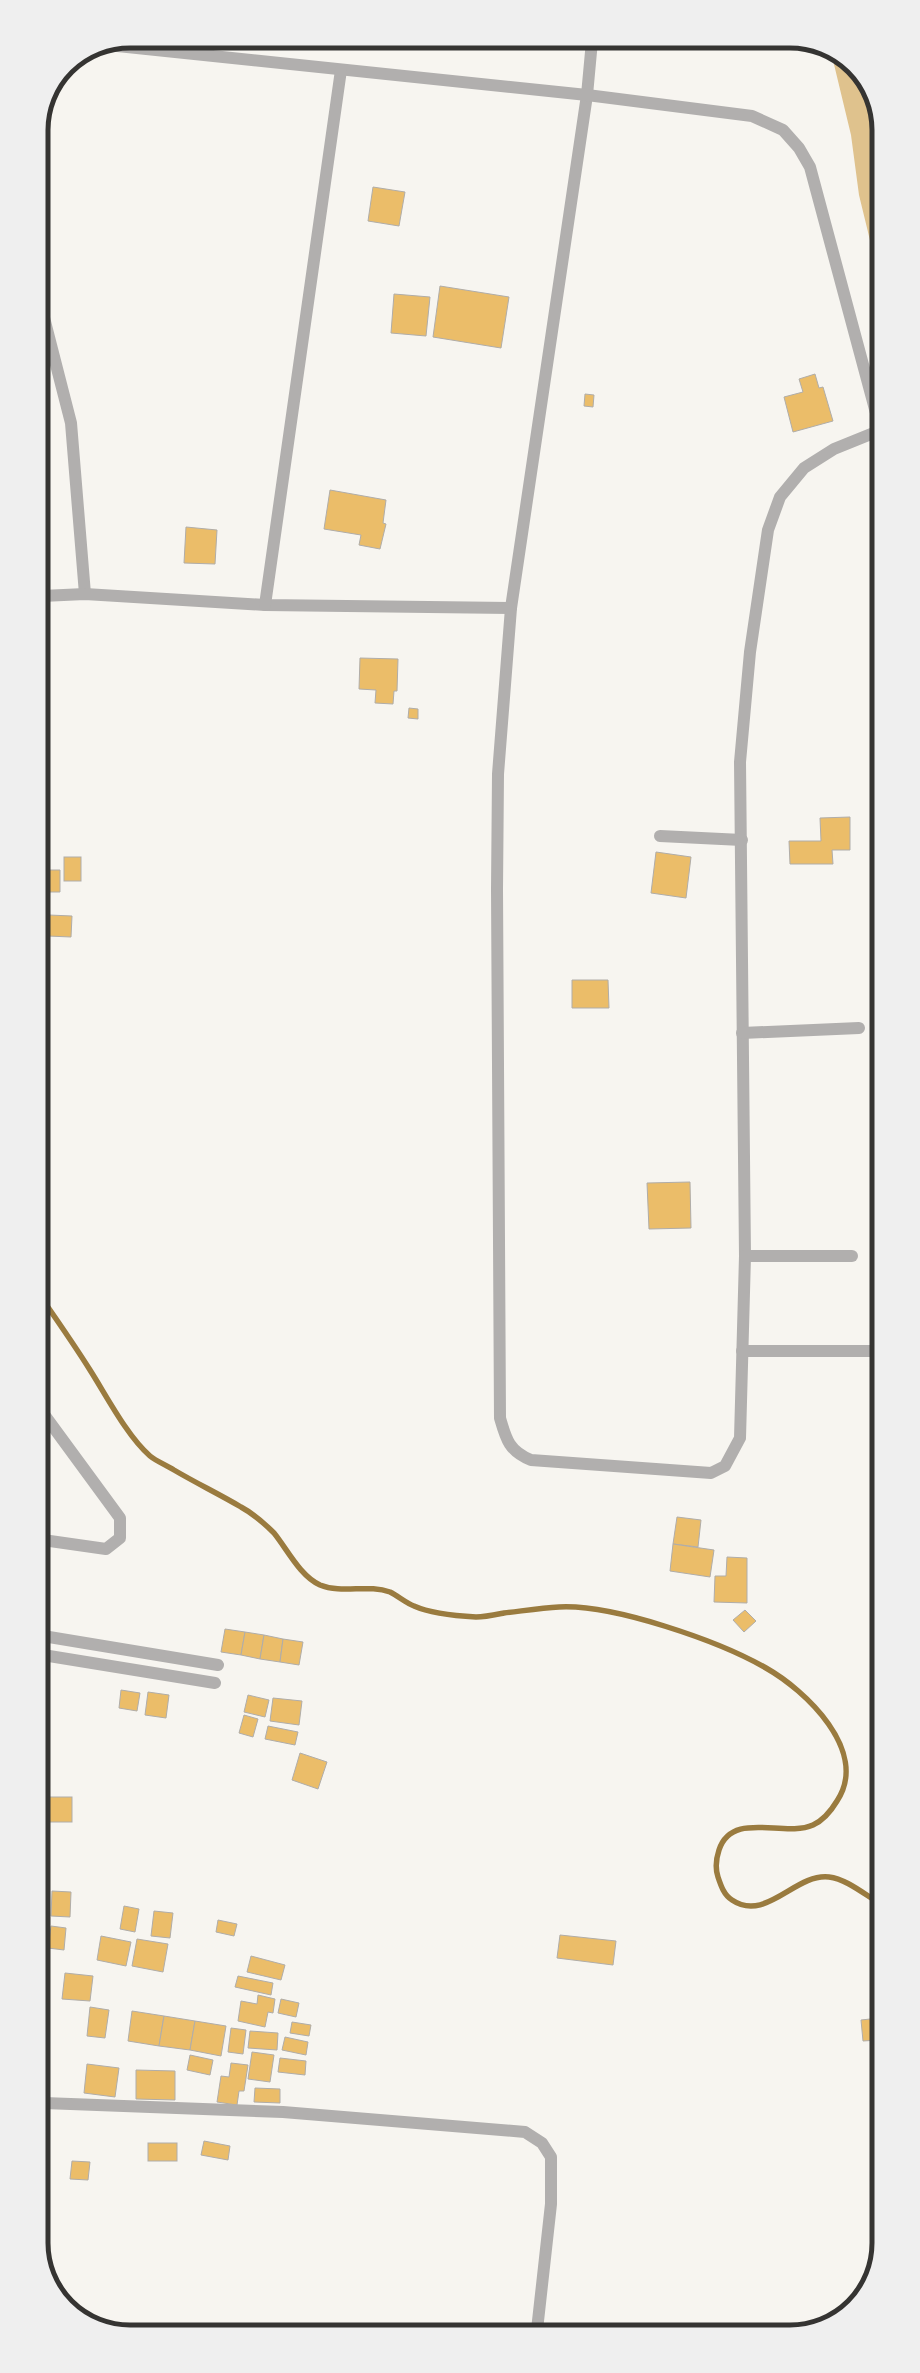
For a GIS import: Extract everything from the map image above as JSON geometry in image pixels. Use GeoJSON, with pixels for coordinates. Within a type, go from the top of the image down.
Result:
{"type":"FeatureCollection","features":[{"type":"Feature","properties":{"kind":"street"},"geometry":{"type":"LineString","coordinates":[[136,48],[587,95],[752,116],[783,130],[800,148],[810,167],[872,398]]}},
{"type":"Feature","properties":{"kind":"street"},"geometry":{"type":"LineString","coordinates":[[591,48],[587,95],[511,608],[498,774],[497,889],[500,1418],[507,1442],[519,1455],[531,1460],[711,1473],[725,1466],[740,1438],[745,1256],[742,1033],[742,840],[740,762],[750,652],[768,530],[780,497],[804,468],[834,449],[872,434]]}},
{"type":"Feature","properties":{"kind":"street"},"geometry":{"type":"LineString","coordinates":[[264,605],[341,70]]}},
{"type":"Feature","properties":{"kind":"street"},"geometry":{"type":"LineString","coordinates":[[48,333],[71,423],[85,594]]}},
{"type":"Feature","properties":{"kind":"street"},"geometry":{"type":"LineString","coordinates":[[48,596],[85,594],[264,605],[511,608]]}},
{"type":"Feature","properties":{"kind":"street"},"geometry":{"type":"LineString","coordinates":[[660,836],[742,840]]}},
{"type":"Feature","properties":{"kind":"street"},"geometry":{"type":"LineString","coordinates":[[742,1033],[859,1028]]}},
{"type":"Feature","properties":{"kind":"street"},"geometry":{"type":"LineString","coordinates":[[745,1256],[852,1256]]}},
{"type":"Feature","properties":{"kind":"street"},"geometry":{"type":"LineString","coordinates":[[742,1350],[872,1351]]}},
{"type":"Feature","properties":{"kind":"street"},"geometry":{"type":"LineString","coordinates":[[48,1420],[120,1518],[120,1538],[106,1549],[48,1541]]}},
{"type":"Feature","properties":{"kind":"street"},"geometry":{"type":"LineString","coordinates":[[48,1637],[218,1665]]}},
{"type":"Feature","properties":{"kind":"street"},"geometry":{"type":"LineString","coordinates":[[48,1656],[215,1683]]}},
{"type":"Feature","properties":{"kind":"street"},"geometry":{"type":"LineString","coordinates":[[48,2103],[283,2112],[525,2132],[542,2143],[552,2157],[551,2204],[538,2325]]}},
{"type":"Feature","properties":{"kind":"shaded area"},"geometry":{"type":"Polygon","coordinates":[[[833,60],[852,76],[864,94],[869,109],[872,130],[872,249],[859,195],[851,135],[833,60]]]}},
{"type":"Feature","properties":{"kind":"building"},"geometry":{"type":"Polygon","coordinates":[[[373,187],[405,192],[399,226],[368,221],[373,187]]]}},
{"type":"Feature","properties":{"kind":"building"},"geometry":{"type":"Polygon","coordinates":[[[440,286],[509,297],[501,348],[433,337],[440,286]]]}},
{"type":"Feature","properties":{"kind":"building"},"geometry":{"type":"Polygon","coordinates":[[[394,294],[430,297],[426,336],[391,333],[394,294]]]}},
{"type":"Feature","properties":{"kind":"building"},"geometry":{"type":"Polygon","coordinates":[[[815,374],[819,388],[823,387],[833,421],[793,432],[784,397],[803,392],[799,379],[815,374]]]}},
{"type":"Feature","properties":{"kind":"building"},"geometry":{"type":"Polygon","coordinates":[[[585,394],[594,395],[593,407],[584,406],[585,394]]]}},
{"type":"Feature","properties":{"kind":"building"},"geometry":{"type":"Polygon","coordinates":[[[330,490],[386,500],[383,523],[386,524],[380,549],[359,545],[361,535],[324,529],[330,490]]]}},
{"type":"Feature","properties":{"kind":"building"},"geometry":{"type":"Polygon","coordinates":[[[186,527],[217,530],[215,564],[184,563],[186,527]]]}},
{"type":"Feature","properties":{"kind":"building"},"geometry":{"type":"Polygon","coordinates":[[[360,658],[398,659],[397,691],[394,691],[393,704],[375,703],[376,690],[359,689],[360,658]]]}},
{"type":"Feature","properties":{"kind":"building"},"geometry":{"type":"Polygon","coordinates":[[[409,708],[418,709],[418,719],[408,718],[409,708]]]}},
{"type":"Feature","properties":{"kind":"building"},"geometry":{"type":"Polygon","coordinates":[[[850,817],[850,850],[832,850],[833,864],[790,864],[789,841],[821,841],[820,818],[850,817]]]}},
{"type":"Feature","properties":{"kind":"building"},"geometry":{"type":"Polygon","coordinates":[[[656,852],[691,857],[686,898],[651,893],[656,852]]]}},
{"type":"Feature","properties":{"kind":"building"},"geometry":{"type":"Polygon","coordinates":[[[64,857],[81,857],[81,881],[64,881],[64,857]]]}},
{"type":"Feature","properties":{"kind":"building"},"geometry":{"type":"Polygon","coordinates":[[[48,870],[60,870],[60,892],[48,892],[48,870]]]}},
{"type":"Feature","properties":{"kind":"building"},"geometry":{"type":"Polygon","coordinates":[[[49,915],[72,916],[71,937],[48,936],[49,915]]]}},
{"type":"Feature","properties":{"kind":"building"},"geometry":{"type":"Polygon","coordinates":[[[572,980],[608,980],[609,1008],[572,1008],[572,980]]]}},
{"type":"Feature","properties":{"kind":"building"},"geometry":{"type":"Polygon","coordinates":[[[690,1182],[691,1228],[649,1229],[647,1183],[690,1182]]]}},
{"type":"Feature","properties":{"kind":"building"},"geometry":{"type":"Polygon","coordinates":[[[677,1517],[701,1520],[698,1547],[673,1544],[677,1517]]]}},
{"type":"Feature","properties":{"kind":"building"},"geometry":{"type":"Polygon","coordinates":[[[673,1544],[714,1550],[710,1577],[670,1571],[673,1544]]]}},
{"type":"Feature","properties":{"kind":"building"},"geometry":{"type":"Polygon","coordinates":[[[727,1557],[747,1558],[747,1603],[714,1602],[715,1576],[726,1576],[727,1557]]]}},
{"type":"Feature","properties":{"kind":"building"},"geometry":{"type":"Polygon","coordinates":[[[745,1610],[756,1621],[744,1632],[733,1620],[745,1610]]]}},
{"type":"Feature","properties":{"kind":"building"},"geometry":{"type":"Polygon","coordinates":[[[225,1629],[245,1632],[241,1655],[221,1652],[225,1629]]]}},
{"type":"Feature","properties":{"kind":"building"},"geometry":{"type":"Polygon","coordinates":[[[245,1632],[264,1635],[260,1659],[241,1655],[245,1632]]]}},
{"type":"Feature","properties":{"kind":"building"},"geometry":{"type":"Polygon","coordinates":[[[264,1635],[283,1639],[280,1662],[260,1659],[264,1635]]]}},
{"type":"Feature","properties":{"kind":"building"},"geometry":{"type":"Polygon","coordinates":[[[283,1639],[303,1642],[299,1665],[280,1662],[283,1639]]]}},
{"type":"Feature","properties":{"kind":"building"},"geometry":{"type":"Polygon","coordinates":[[[121,1690],[140,1693],[137,1711],[119,1708],[121,1690]]]}},
{"type":"Feature","properties":{"kind":"building"},"geometry":{"type":"Polygon","coordinates":[[[148,1692],[169,1695],[166,1718],[145,1715],[148,1692]]]}},
{"type":"Feature","properties":{"kind":"building"},"geometry":{"type":"Polygon","coordinates":[[[248,1695],[269,1700],[265,1717],[244,1712],[248,1695]]]}},
{"type":"Feature","properties":{"kind":"building"},"geometry":{"type":"Polygon","coordinates":[[[273,1698],[302,1701],[299,1725],[270,1721],[273,1698]]]}},
{"type":"Feature","properties":{"kind":"building"},"geometry":{"type":"Polygon","coordinates":[[[244,1715],[258,1719],[253,1737],[239,1733],[244,1715]]]}},
{"type":"Feature","properties":{"kind":"building"},"geometry":{"type":"Polygon","coordinates":[[[268,1726],[298,1732],[295,1745],[265,1739],[268,1726]]]}},
{"type":"Feature","properties":{"kind":"building"},"geometry":{"type":"Polygon","coordinates":[[[300,1753],[327,1762],[318,1789],[292,1780],[300,1753]]]}},
{"type":"Feature","properties":{"kind":"building"},"geometry":{"type":"Polygon","coordinates":[[[48,1797],[72,1797],[72,1822],[48,1822],[48,1797]]]}},
{"type":"Feature","properties":{"kind":"building"},"geometry":{"type":"Polygon","coordinates":[[[52,1891],[71,1892],[70,1917],[51,1916],[52,1891]]]}},
{"type":"Feature","properties":{"kind":"building"},"geometry":{"type":"Polygon","coordinates":[[[124,1906],[139,1909],[135,1932],[120,1929],[124,1906]]]}},
{"type":"Feature","properties":{"kind":"building"},"geometry":{"type":"Polygon","coordinates":[[[154,1911],[173,1913],[170,1938],[151,1936],[154,1911]]]}},
{"type":"Feature","properties":{"kind":"building"},"geometry":{"type":"Polygon","coordinates":[[[218,1920],[237,1924],[234,1936],[216,1932],[218,1920]]]}},
{"type":"Feature","properties":{"kind":"building"},"geometry":{"type":"Polygon","coordinates":[[[51,1926],[66,1928],[64,1950],[48,1948],[51,1926]]]}},
{"type":"Feature","properties":{"kind":"building"},"geometry":{"type":"Polygon","coordinates":[[[560,1935],[616,1941],[613,1965],[557,1958],[560,1935]]]}},
{"type":"Feature","properties":{"kind":"building"},"geometry":{"type":"Polygon","coordinates":[[[101,1936],[131,1942],[126,1966],[97,1960],[101,1936]]]}},
{"type":"Feature","properties":{"kind":"building"},"geometry":{"type":"Polygon","coordinates":[[[137,1939],[168,1944],[163,1972],[132,1966],[137,1939]]]}},
{"type":"Feature","properties":{"kind":"building"},"geometry":{"type":"Polygon","coordinates":[[[251,1956],[285,1965],[281,1980],[247,1972],[251,1956]]]}},
{"type":"Feature","properties":{"kind":"building"},"geometry":{"type":"Polygon","coordinates":[[[65,1973],[93,1976],[90,2001],[62,1999],[65,1973]]]}},
{"type":"Feature","properties":{"kind":"building"},"geometry":{"type":"Polygon","coordinates":[[[238,1976],[273,1983],[271,1995],[235,1987],[238,1976]]]}},
{"type":"Feature","properties":{"kind":"building"},"geometry":{"type":"Polygon","coordinates":[[[258,1995],[275,1999],[273,2013],[268,2012],[265,2027],[238,2021],[241,2001],[257,2004],[258,1995]]]}},
{"type":"Feature","properties":{"kind":"building"},"geometry":{"type":"Polygon","coordinates":[[[281,1999],[299,2003],[296,2017],[278,2013],[281,1999]]]}},
{"type":"Feature","properties":{"kind":"building"},"geometry":{"type":"Polygon","coordinates":[[[90,2007],[109,2010],[105,2038],[87,2036],[90,2007]]]}},
{"type":"Feature","properties":{"kind":"building"},"geometry":{"type":"Polygon","coordinates":[[[132,2011],[164,2016],[159,2046],[128,2041],[132,2011]]]}},
{"type":"Feature","properties":{"kind":"building"},"geometry":{"type":"Polygon","coordinates":[[[164,2016],[195,2021],[190,2050],[159,2046],[164,2016]]]}},
{"type":"Feature","properties":{"kind":"building"},"geometry":{"type":"Polygon","coordinates":[[[872,2019],[872,2040],[863,2041],[861,2020],[872,2019]]]}},
{"type":"Feature","properties":{"kind":"building"},"geometry":{"type":"Polygon","coordinates":[[[195,2021],[226,2026],[221,2056],[190,2050],[195,2021]]]}},
{"type":"Feature","properties":{"kind":"building"},"geometry":{"type":"Polygon","coordinates":[[[292,2022],[311,2025],[309,2036],[290,2033],[292,2022]]]}},
{"type":"Feature","properties":{"kind":"building"},"geometry":{"type":"Polygon","coordinates":[[[231,2028],[246,2030],[243,2054],[228,2052],[231,2028]]]}},
{"type":"Feature","properties":{"kind":"building"},"geometry":{"type":"Polygon","coordinates":[[[250,2031],[278,2033],[277,2050],[248,2048],[250,2031]]]}},
{"type":"Feature","properties":{"kind":"building"},"geometry":{"type":"Polygon","coordinates":[[[285,2037],[308,2042],[306,2055],[282,2050],[285,2037]]]}},
{"type":"Feature","properties":{"kind":"building"},"geometry":{"type":"Polygon","coordinates":[[[252,2052],[274,2055],[270,2082],[248,2079],[252,2052]]]}},
{"type":"Feature","properties":{"kind":"building"},"geometry":{"type":"Polygon","coordinates":[[[190,2055],[213,2060],[210,2075],[187,2070],[190,2055]]]}},
{"type":"Feature","properties":{"kind":"building"},"geometry":{"type":"Polygon","coordinates":[[[280,2058],[306,2061],[305,2075],[278,2072],[280,2058]]]}},
{"type":"Feature","properties":{"kind":"building"},"geometry":{"type":"Polygon","coordinates":[[[231,2063],[248,2065],[244,2091],[239,2091],[237,2105],[217,2102],[221,2076],[229,2077],[231,2063]]]}},
{"type":"Feature","properties":{"kind":"building"},"geometry":{"type":"Polygon","coordinates":[[[87,2064],[119,2068],[115,2097],[84,2093],[87,2064]]]}},
{"type":"Feature","properties":{"kind":"building"},"geometry":{"type":"Polygon","coordinates":[[[136,2070],[175,2071],[175,2100],[136,2099],[136,2070]]]}},
{"type":"Feature","properties":{"kind":"building"},"geometry":{"type":"Polygon","coordinates":[[[255,2088],[280,2089],[280,2103],[254,2102],[255,2088]]]}},
{"type":"Feature","properties":{"kind":"building"},"geometry":{"type":"Polygon","coordinates":[[[204,2141],[230,2146],[228,2160],[201,2155],[204,2141]]]}},
{"type":"Feature","properties":{"kind":"building"},"geometry":{"type":"Polygon","coordinates":[[[148,2143],[177,2143],[177,2161],[148,2161],[148,2143]]]}},
{"type":"Feature","properties":{"kind":"building"},"geometry":{"type":"Polygon","coordinates":[[[72,2161],[90,2162],[88,2180],[70,2179],[72,2161]]]}},
{"type":"Feature","properties":{"kind":"waterway"},"geometry":{"type":"LineString","coordinates":[[48,1307],[79,1352],[117,1415],[141,1448],[155,1460],[254,1515],[274,1533],[300,1569],[313,1581],[320,1585],[337,1589],[382,1590],[390,1592],[421,1609],[461,1616],[483,1617],[504,1613],[559,1607],[608,1611],[665,1626],[694,1636],[746,1658],[782,1678],[798,1691],[828,1724],[839,1743],[845,1762],[845,1782],[837,1801],[827,1815],[813,1825],[788,1829],[760,1827],[747,1828],[735,1831],[726,1838],[719,1850],[716,1864],[717,1874],[722,1887],[727,1896],[732,1900],[745,1905],[757,1906],[769,1902],[804,1882],[816,1878],[829,1877],[842,1881],[872,1898]]}}]}
